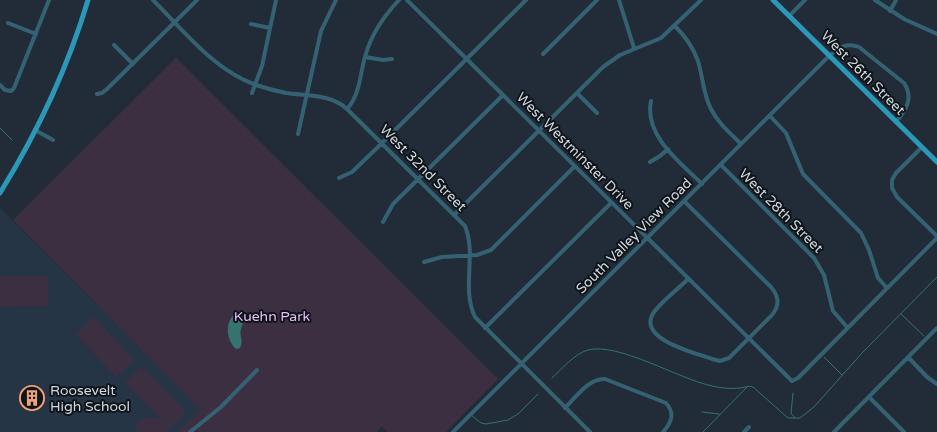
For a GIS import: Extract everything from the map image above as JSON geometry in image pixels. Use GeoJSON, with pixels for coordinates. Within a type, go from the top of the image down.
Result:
{"type":"FeatureCollection","features":[{"type":"Feature","properties":{"kind":"main road"},"geometry":{"type":"LineString","coordinates":[[0,193],[35,130],[64,66],[88,0]]}},
{"type":"Feature","properties":{"kind":"main road","name":"West 26th Street"},"geometry":{"type":"LineString","coordinates":[[773,0],[936,160]]}},
{"type":"Feature","properties":{"kind":"street"},"geometry":{"type":"LineString","coordinates":[[0,85],[5,90],[11,91],[14,88],[49,0]]}},
{"type":"Feature","properties":{"kind":"street","name":"West 32nd Street"},"geometry":{"type":"LineString","coordinates":[[153,0],[213,60],[235,75],[255,84],[284,93],[333,99],[341,103],[382,143],[464,226],[467,233],[469,256],[468,296],[475,317],[590,432]]}},
{"type":"Feature","properties":{"kind":"street"},"geometry":{"type":"LineString","coordinates":[[97,94],[107,89],[197,0]]}},
{"type":"Feature","properties":{"kind":"street"},"geometry":{"type":"LineString","coordinates":[[252,93],[262,66],[276,0]]}},
{"type":"Feature","properties":{"kind":"street"},"geometry":{"type":"LineString","coordinates":[[298,134],[321,31],[336,0]]}},
{"type":"Feature","properties":{"kind":"street"},"geometry":{"type":"LineString","coordinates":[[347,109],[356,96],[365,57],[376,28],[399,0]]}},
{"type":"Feature","properties":{"kind":"street","name":"West Westminster Drive"},"geometry":{"type":"LineString","coordinates":[[407,0],[792,381]]}},
{"type":"Feature","properties":{"kind":"street"},"geometry":{"type":"LineString","coordinates":[[339,178],[352,172],[526,0]]}},
{"type":"Feature","properties":{"kind":"street"},"geometry":{"type":"LineString","coordinates":[[543,54],[597,0]]}},
{"type":"Feature","properties":{"kind":"street"},"geometry":{"type":"LineString","coordinates":[[619,0],[634,48]]}},
{"type":"Feature","properties":{"kind":"street"},"geometry":{"type":"LineString","coordinates":[[454,215],[603,67],[634,48],[656,41],[675,26],[700,0]]}},
{"type":"Feature","properties":{"kind":"street"},"geometry":{"type":"LineString","coordinates":[[789,16],[805,0]]}},
{"type":"Feature","properties":{"kind":"street"},"geometry":{"type":"LineString","coordinates":[[875,0],[904,20],[937,34]]}},
{"type":"Feature","properties":{"kind":"street"},"geometry":{"type":"LineString","coordinates":[[890,10],[896,0]]}},
{"type":"Feature","properties":{"kind":"street"},"geometry":{"type":"LineString","coordinates":[[8,23],[36,34]]}},
{"type":"Feature","properties":{"kind":"street"},"geometry":{"type":"LineString","coordinates":[[251,24],[270,28]]}},
{"type":"Feature","properties":{"kind":"street"},"geometry":{"type":"LineString","coordinates":[[675,26],[688,40],[694,52],[711,109],[741,144]]}},
{"type":"Feature","properties":{"kind":"street"},"geometry":{"type":"LineString","coordinates":[[114,45],[133,64]]}},
{"type":"Feature","properties":{"kind":"street","name":"South Valley View Road"},"geometry":{"type":"LineString","coordinates":[[453,432],[830,56],[844,46],[856,45],[901,79],[909,91],[909,99],[907,108],[896,122]]}},
{"type":"Feature","properties":{"kind":"street"},"geometry":{"type":"LineString","coordinates":[[365,57],[383,60],[392,59]]}},
{"type":"Feature","properties":{"kind":"street"},"geometry":{"type":"LineString","coordinates":[[577,93],[597,113]]}},
{"type":"Feature","properties":{"kind":"street"},"geometry":{"type":"LineString","coordinates":[[383,222],[393,204],[417,178],[503,94]]}},
{"type":"Feature","properties":{"kind":"street"},"geometry":{"type":"LineString","coordinates":[[651,100],[650,110],[660,139],[702,184]]}},
{"type":"Feature","properties":{"kind":"street"},"geometry":{"type":"LineString","coordinates":[[770,116],[786,133],[803,174],[861,233],[878,278],[887,288]]}},
{"type":"Feature","properties":{"kind":"street"},"geometry":{"type":"LineString","coordinates":[[35,130],[54,140]]}},
{"type":"Feature","properties":{"kind":"street"},"geometry":{"type":"LineString","coordinates":[[793,387],[792,381],[798,378],[937,237],[897,197],[892,188],[894,176],[922,147]]}},
{"type":"Feature","properties":{"kind":"street"},"geometry":{"type":"LineString","coordinates":[[650,162],[668,149]]}},
{"type":"Feature","properties":{"kind":"street","name":"West 28th Street"},"geometry":{"type":"LineString","coordinates":[[721,165],[814,258],[824,275],[833,311],[848,327]]}},
{"type":"Feature","properties":{"kind":"street"},"geometry":{"type":"LineString","coordinates":[[424,262],[442,257],[482,254],[495,246],[575,166]]}},
{"type":"Feature","properties":{"kind":"street"},"geometry":{"type":"LineString","coordinates":[[684,202],[771,287],[777,296],[776,310],[730,358],[720,361],[664,340],[655,334],[651,325],[654,313],[688,279]]}},
{"type":"Feature","properties":{"kind":"street"},"geometry":{"type":"LineString","coordinates":[[485,328],[611,203]]}},
{"type":"Feature","properties":{"kind":"street"},"geometry":{"type":"LineString","coordinates":[[834,432],[937,328]]}},
{"type":"Feature","properties":{"kind":"street"},"geometry":{"type":"LineString","coordinates":[[908,358],[937,384]]}},
{"type":"Feature","properties":{"kind":"street"},"geometry":{"type":"LineString","coordinates":[[190,432],[221,407],[257,370]]}},
{"type":"Feature","properties":{"kind":"street"},"geometry":{"type":"LineString","coordinates":[[565,408],[590,383],[598,379],[606,379],[666,403],[670,408],[672,416],[670,423],[663,432]]}},
{"type":"Feature","properties":{"kind":"street"},"geometry":{"type":"LineString","coordinates":[[869,397],[904,432]]}},
{"type":"Feature","properties":{"kind":"street"},"geometry":{"type":"LineString","coordinates":[[744,432],[749,427]]}},
{"type":"Feature","properties":{"kind":"shaded area","name":"Roosevelt High School"},"geometry":{"type":"Polygon","coordinates":[[[0,208],[201,409],[178,432],[0,432],[0,208]]]}},
{"type":"Feature","properties":{"kind":"shaded area"},"geometry":{"type":"Polygon","coordinates":[[[240,311],[244,315],[241,332],[242,341],[240,348],[236,349],[230,340],[228,328],[231,318],[240,311]]]}},
{"type":"Feature","properties":{"kind":"green space","name":"Kuehn Park"},"geometry":{"type":"Polygon","coordinates":[[[176,58],[498,379],[446,432],[388,432],[382,426],[377,432],[199,432],[197,430],[195,432],[178,432],[200,409],[13,220],[176,58]]]}},
{"type":"Feature","properties":{"kind":"green space"},"geometry":{"type":"Polygon","coordinates":[[[0,276],[48,276],[48,306],[0,307],[0,276]]]}},
{"type":"Feature","properties":{"kind":"green space"},"geometry":{"type":"Polygon","coordinates":[[[94,317],[134,360],[116,377],[76,335],[94,317]]]}},
{"type":"Feature","properties":{"kind":"green space"},"geometry":{"type":"Polygon","coordinates":[[[141,367],[186,412],[170,428],[125,383],[141,367]]]}},
{"type":"Feature","properties":{"kind":"green space"},"geometry":{"type":"Polygon","coordinates":[[[154,417],[161,420],[169,429],[167,432],[139,432],[134,427],[143,420],[154,417]]]}},
{"type":"Feature","properties":{"kind":"waterway"},"geometry":{"type":"LineString","coordinates":[[0,128],[12,140]]}},
{"type":"Feature","properties":{"kind":"waterway"},"geometry":{"type":"LineString","coordinates":[[552,378],[573,358],[583,352],[601,349],[615,351],[712,386],[729,388],[753,387],[788,418],[800,418],[814,407],[862,353],[937,277]]}},
{"type":"Feature","properties":{"kind":"waterway"},"geometry":{"type":"LineString","coordinates":[[901,314],[924,336]]}},
{"type":"Feature","properties":{"kind":"waterway"},"geometry":{"type":"LineString","coordinates":[[824,357],[842,375]]}},
{"type":"Feature","properties":{"kind":"waterway"},"geometry":{"type":"LineString","coordinates":[[703,432],[748,386]]}},
{"type":"Feature","properties":{"kind":"waterway"},"geometry":{"type":"LineString","coordinates":[[793,393],[791,413],[795,418]]}},
{"type":"Feature","properties":{"kind":"waterway"},"geometry":{"type":"LineString","coordinates":[[471,415],[481,423],[486,424],[508,420],[518,414],[538,394]]}},
{"type":"Feature","properties":{"kind":"waterway"},"geometry":{"type":"LineString","coordinates":[[702,412],[719,414]]}},
{"type":"Feature","properties":{"kind":"place","name":"Roosevelt High School"},"geometry":{"type":"Point","coordinates":[32,398]}}]}
